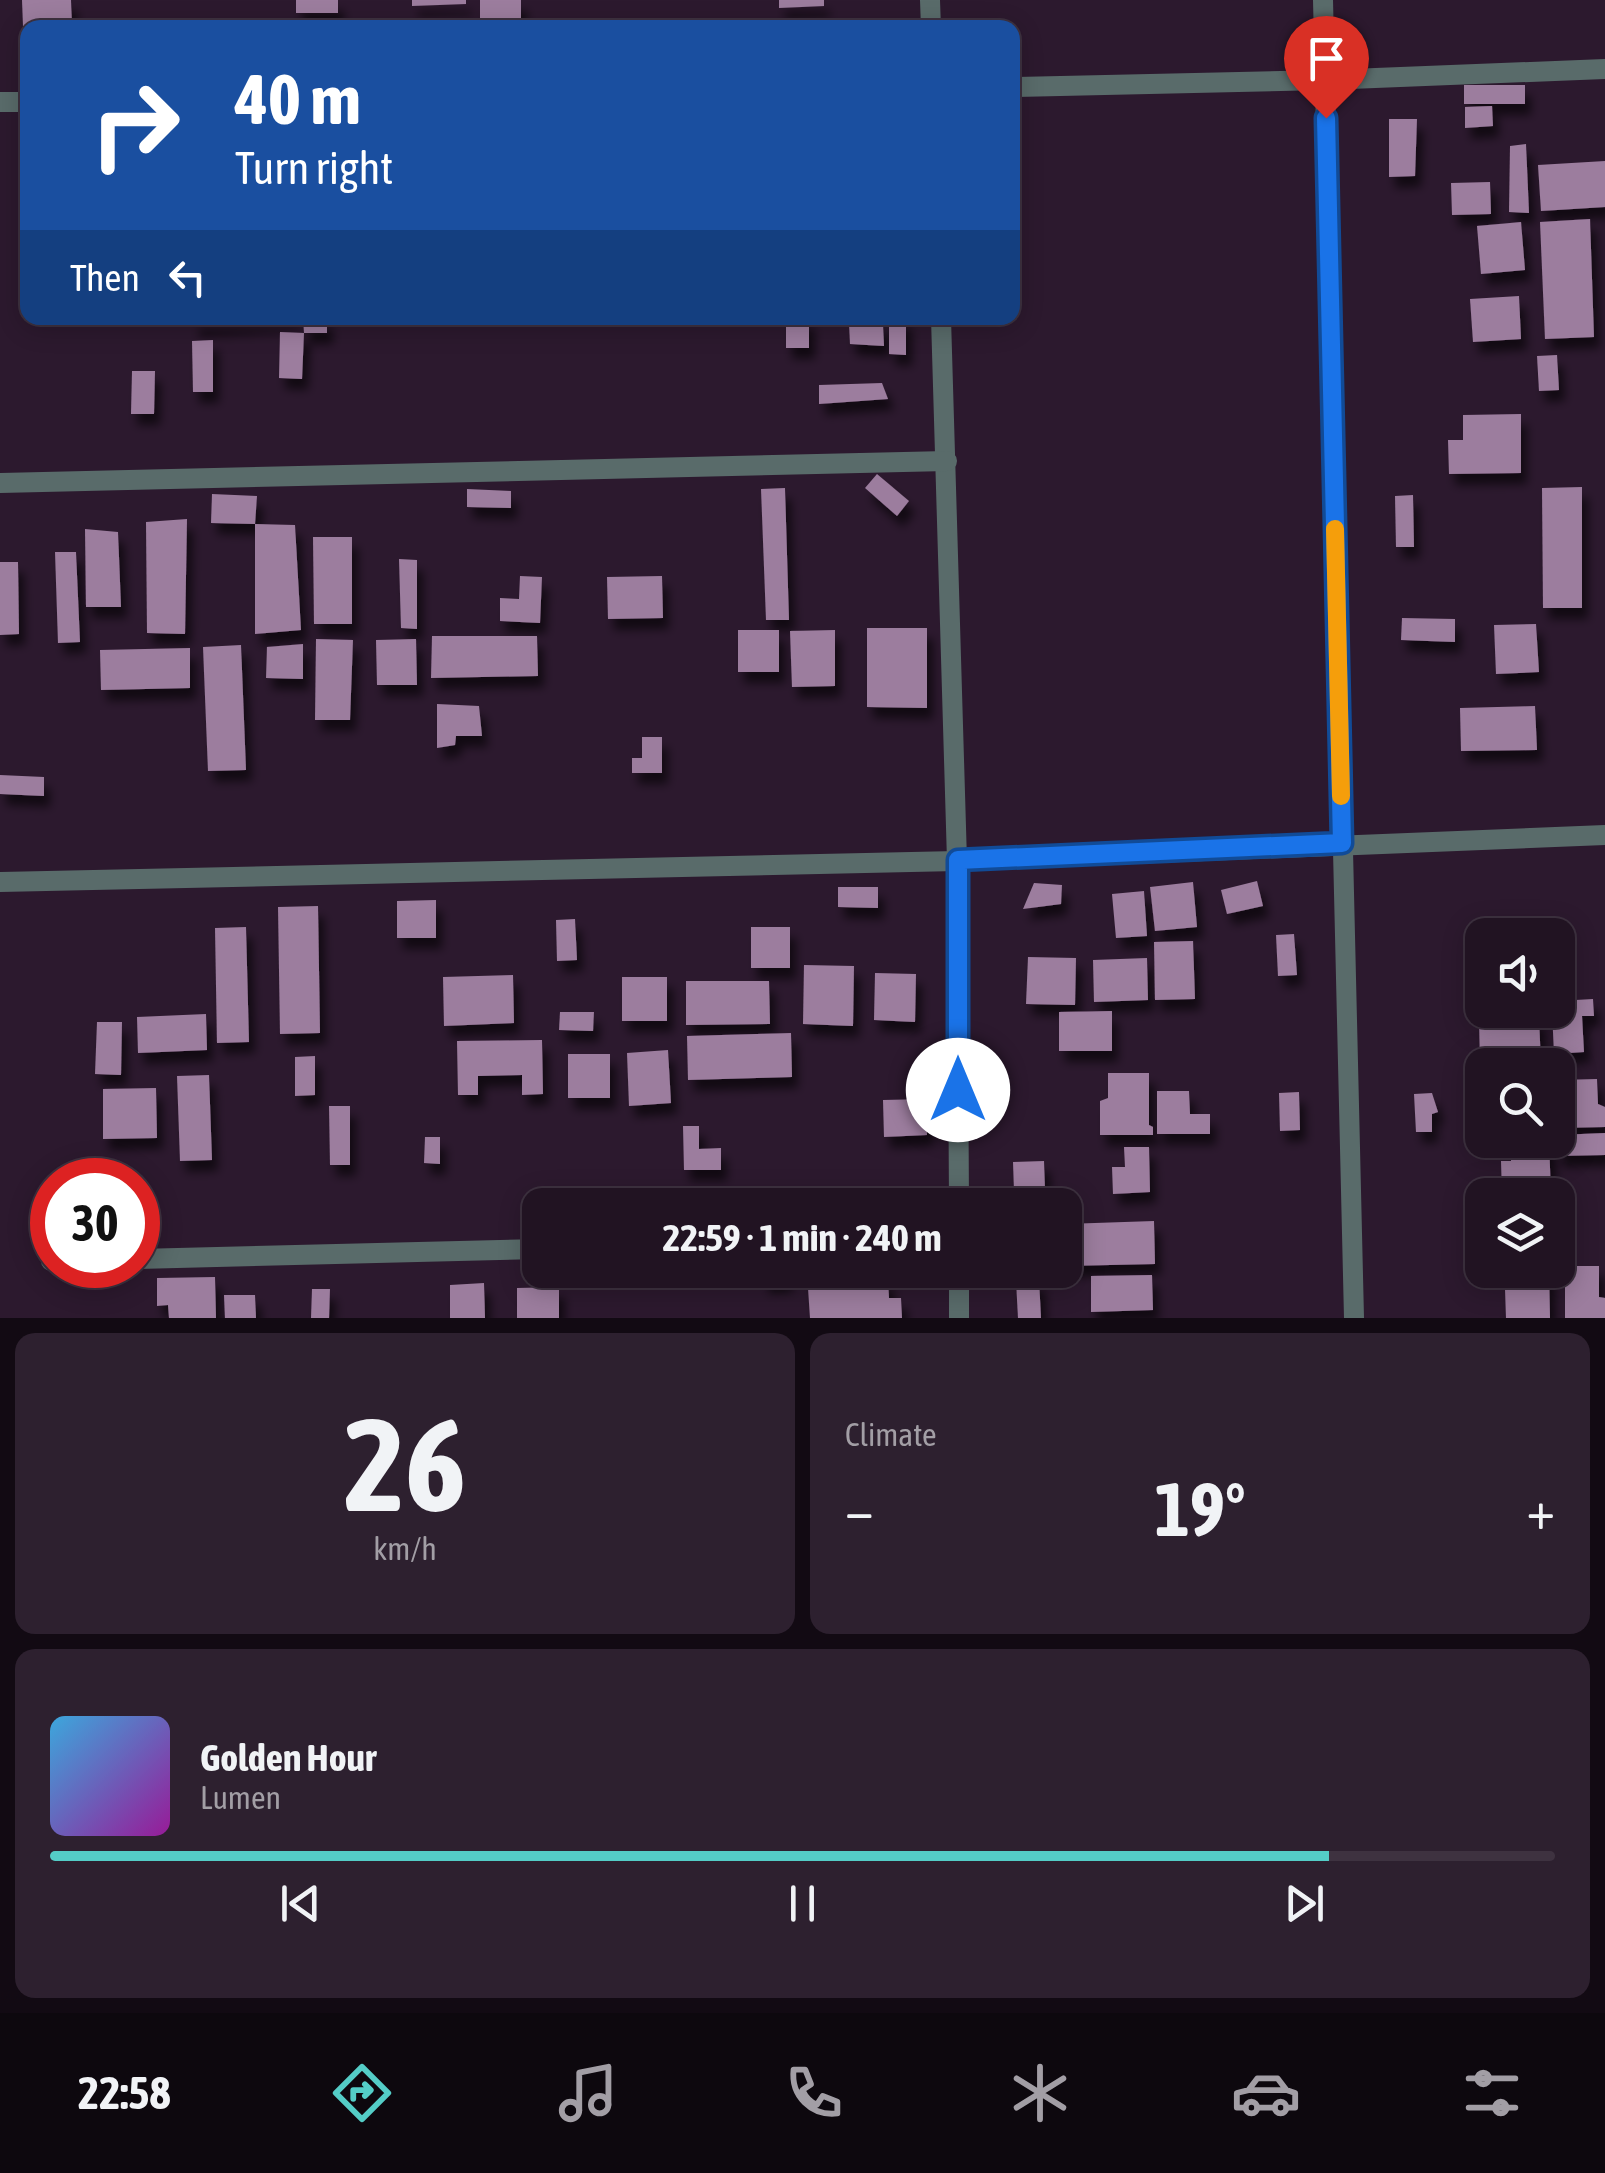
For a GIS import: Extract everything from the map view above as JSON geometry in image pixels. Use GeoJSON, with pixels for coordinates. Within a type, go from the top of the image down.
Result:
{"type":"FeatureCollection","features":[{"type":"Feature","properties":{"kind":"street"},"geometry":{"type":"LineString","coordinates":[[1323,0],[1354,1318]]}},
{"type":"Feature","properties":{"kind":"street"},"geometry":{"type":"LineString","coordinates":[[1020,86],[1605,69]]}},
{"type":"Feature","properties":{"kind":"street"},"geometry":{"type":"LineString","coordinates":[[941,325],[958,860],[959,1188]]}},
{"type":"Feature","properties":{"kind":"street"},"geometry":{"type":"LineString","coordinates":[[0,483],[946,461]]}},
{"type":"Feature","properties":{"kind":"street"},"geometry":{"type":"LineString","coordinates":[[0,882],[958,860],[1605,836]]}},
{"type":"Feature","properties":{"kind":"street"},"geometry":{"type":"LineString","coordinates":[[160,1258],[522,1249]]}},
{"type":"Feature","properties":{"kind":"street"},"geometry":{"type":"LineString","coordinates":[[959,1288],[959,1318]]}},
{"type":"Feature","properties":{"kind":"building"},"geometry":{"type":"Polygon","coordinates":[[[22,0],[71,0],[72,20],[23,20],[22,0]]]}},
{"type":"Feature","properties":{"kind":"building"},"geometry":{"type":"Polygon","coordinates":[[[296,0],[338,0],[338,13],[296,13],[296,0]]]}},
{"type":"Feature","properties":{"kind":"building"},"geometry":{"type":"Polygon","coordinates":[[[412,0],[466,0],[466,4],[412,6],[412,0]]]}},
{"type":"Feature","properties":{"kind":"building"},"geometry":{"type":"Polygon","coordinates":[[[480,0],[521,0],[521,20],[480,20],[480,0]]]}},
{"type":"Feature","properties":{"kind":"building"},"geometry":{"type":"Polygon","coordinates":[[[779,0],[824,0],[824,6],[779,8],[779,0]]]}},
{"type":"Feature","properties":{"kind":"building"},"geometry":{"type":"Polygon","coordinates":[[[1464,85],[1525,85],[1525,104],[1464,104],[1464,85]]]}},
{"type":"Feature","properties":{"kind":"building"},"geometry":{"type":"Polygon","coordinates":[[[1492,106],[1493,126],[1465,128],[1465,107],[1492,106]]]}},
{"type":"Feature","properties":{"kind":"building"},"geometry":{"type":"Polygon","coordinates":[[[1389,119],[1417,119],[1415,176],[1389,177],[1389,119]]]}},
{"type":"Feature","properties":{"kind":"building"},"geometry":{"type":"Polygon","coordinates":[[[1526,144],[1529,213],[1509,212],[1510,146],[1526,144]]]}},
{"type":"Feature","properties":{"kind":"building"},"geometry":{"type":"Polygon","coordinates":[[[1605,161],[1605,207],[1541,211],[1538,165],[1605,161]]]}},
{"type":"Feature","properties":{"kind":"building"},"geometry":{"type":"Polygon","coordinates":[[[1490,182],[1491,214],[1452,215],[1451,183],[1490,182]]]}},
{"type":"Feature","properties":{"kind":"building"},"geometry":{"type":"Polygon","coordinates":[[[1590,219],[1594,337],[1545,339],[1540,222],[1590,219]]]}},
{"type":"Feature","properties":{"kind":"building"},"geometry":{"type":"Polygon","coordinates":[[[1521,222],[1525,270],[1481,274],[1477,226],[1521,222]]]}},
{"type":"Feature","properties":{"kind":"building"},"geometry":{"type":"Polygon","coordinates":[[[1519,296],[1521,339],[1473,342],[1470,299],[1519,296]]]}},
{"type":"Feature","properties":{"kind":"building"},"geometry":{"type":"Polygon","coordinates":[[[303,325],[327,325],[327,333],[304,333],[303,325]]]}},
{"type":"Feature","properties":{"kind":"building"},"geometry":{"type":"Polygon","coordinates":[[[786,325],[809,325],[809,348],[786,348],[786,325]]]}},
{"type":"Feature","properties":{"kind":"building"},"geometry":{"type":"Polygon","coordinates":[[[849,325],[883,325],[884,346],[850,344],[849,325]]]}},
{"type":"Feature","properties":{"kind":"building"},"geometry":{"type":"Polygon","coordinates":[[[889,325],[906,325],[906,355],[889,354],[889,325]]]}},
{"type":"Feature","properties":{"kind":"building"},"geometry":{"type":"Polygon","coordinates":[[[280,332],[304,333],[302,379],[279,378],[280,332]]]}},
{"type":"Feature","properties":{"kind":"building"},"geometry":{"type":"Polygon","coordinates":[[[213,340],[213,392],[193,392],[192,341],[213,340]]]}},
{"type":"Feature","properties":{"kind":"building"},"geometry":{"type":"Polygon","coordinates":[[[1557,355],[1559,390],[1539,391],[1537,356],[1557,355]]]}},
{"type":"Feature","properties":{"kind":"building"},"geometry":{"type":"Polygon","coordinates":[[[132,371],[155,371],[154,414],[131,414],[132,371]]]}},
{"type":"Feature","properties":{"kind":"building"},"geometry":{"type":"Polygon","coordinates":[[[882,383],[888,399],[819,404],[819,385],[882,383]]]}},
{"type":"Feature","properties":{"kind":"building"},"geometry":{"type":"Polygon","coordinates":[[[1521,414],[1521,473],[1449,474],[1448,440],[1463,440],[1463,415],[1521,414]]]}},
{"type":"Feature","properties":{"kind":"building"},"geometry":{"type":"Polygon","coordinates":[[[877,474],[909,501],[897,516],[865,488],[877,474]]]}},
{"type":"Feature","properties":{"kind":"building"},"geometry":{"type":"Polygon","coordinates":[[[1582,487],[1582,608],[1543,608],[1542,488],[1582,487]]]}},
{"type":"Feature","properties":{"kind":"building"},"geometry":{"type":"Polygon","coordinates":[[[785,488],[789,620],[766,620],[761,489],[785,488]]]}},
{"type":"Feature","properties":{"kind":"building"},"geometry":{"type":"Polygon","coordinates":[[[467,489],[511,491],[511,508],[467,507],[467,489]]]}},
{"type":"Feature","properties":{"kind":"building"},"geometry":{"type":"Polygon","coordinates":[[[212,494],[257,496],[255,524],[211,523],[212,494]]]}},
{"type":"Feature","properties":{"kind":"building"},"geometry":{"type":"Polygon","coordinates":[[[1413,495],[1414,547],[1396,547],[1395,496],[1413,495]]]}},
{"type":"Feature","properties":{"kind":"building"},"geometry":{"type":"Polygon","coordinates":[[[187,519],[185,634],[147,633],[146,522],[187,519]]]}},
{"type":"Feature","properties":{"kind":"building"},"geometry":{"type":"Polygon","coordinates":[[[255,524],[295,525],[301,630],[255,634],[255,524]]]}},
{"type":"Feature","properties":{"kind":"building"},"geometry":{"type":"Polygon","coordinates":[[[85,529],[118,532],[121,607],[86,607],[85,529]]]}},
{"type":"Feature","properties":{"kind":"building"},"geometry":{"type":"Polygon","coordinates":[[[313,537],[352,537],[352,624],[314,624],[313,537]]]}},
{"type":"Feature","properties":{"kind":"building"},"geometry":{"type":"Polygon","coordinates":[[[55,552],[76,552],[80,642],[58,643],[55,552]]]}},
{"type":"Feature","properties":{"kind":"building"},"geometry":{"type":"Polygon","coordinates":[[[399,559],[417,560],[417,629],[401,628],[399,559]]]}},
{"type":"Feature","properties":{"kind":"building"},"geometry":{"type":"Polygon","coordinates":[[[0,562],[18,562],[19,634],[0,635],[0,562]]]}},
{"type":"Feature","properties":{"kind":"building"},"geometry":{"type":"Polygon","coordinates":[[[520,576],[542,577],[540,623],[500,621],[500,598],[519,599],[520,576]]]}},
{"type":"Feature","properties":{"kind":"building"},"geometry":{"type":"Polygon","coordinates":[[[662,576],[663,618],[608,619],[607,577],[662,576]]]}},
{"type":"Feature","properties":{"kind":"building"},"geometry":{"type":"Polygon","coordinates":[[[1402,618],[1455,619],[1455,642],[1401,640],[1402,618]]]}},
{"type":"Feature","properties":{"kind":"building"},"geometry":{"type":"Polygon","coordinates":[[[1536,624],[1539,672],[1496,674],[1494,625],[1536,624]]]}},
{"type":"Feature","properties":{"kind":"building"},"geometry":{"type":"Polygon","coordinates":[[[867,628],[927,628],[927,708],[867,707],[867,628]]]}},
{"type":"Feature","properties":{"kind":"building"},"geometry":{"type":"Polygon","coordinates":[[[738,630],[779,630],[779,672],[738,672],[738,630]]]}},
{"type":"Feature","properties":{"kind":"building"},"geometry":{"type":"Polygon","coordinates":[[[835,630],[835,686],[792,687],[790,631],[835,630]]]}},
{"type":"Feature","properties":{"kind":"building"},"geometry":{"type":"Polygon","coordinates":[[[432,636],[537,636],[538,676],[431,678],[432,636]]]}},
{"type":"Feature","properties":{"kind":"building"},"geometry":{"type":"Polygon","coordinates":[[[316,639],[353,640],[350,720],[315,720],[316,639]]]}},
{"type":"Feature","properties":{"kind":"building"},"geometry":{"type":"Polygon","coordinates":[[[416,639],[417,685],[377,685],[376,640],[416,639]]]}},
{"type":"Feature","properties":{"kind":"building"},"geometry":{"type":"Polygon","coordinates":[[[303,644],[303,679],[266,678],[267,647],[303,644]]]}},
{"type":"Feature","properties":{"kind":"building"},"geometry":{"type":"Polygon","coordinates":[[[241,645],[246,770],[208,771],[203,647],[241,645]]]}},
{"type":"Feature","properties":{"kind":"building"},"geometry":{"type":"Polygon","coordinates":[[[190,648],[190,688],[101,690],[100,650],[190,648]]]}},
{"type":"Feature","properties":{"kind":"building"},"geometry":{"type":"Polygon","coordinates":[[[437,704],[479,706],[482,736],[456,736],[455,745],[437,748],[437,704]]]}},
{"type":"Feature","properties":{"kind":"building"},"geometry":{"type":"Polygon","coordinates":[[[1535,706],[1537,750],[1461,751],[1460,708],[1535,706]]]}},
{"type":"Feature","properties":{"kind":"building"},"geometry":{"type":"Polygon","coordinates":[[[642,737],[662,737],[662,773],[632,773],[632,758],[642,758],[642,737]]]}},
{"type":"Feature","properties":{"kind":"building"},"geometry":{"type":"Polygon","coordinates":[[[0,775],[44,777],[44,796],[0,794],[0,775]]]}},
{"type":"Feature","properties":{"kind":"building"},"geometry":{"type":"Polygon","coordinates":[[[1257,881],[1263,906],[1227,914],[1221,890],[1257,881]]]}},
{"type":"Feature","properties":{"kind":"building"},"geometry":{"type":"Polygon","coordinates":[[[1193,882],[1197,927],[1155,931],[1150,887],[1193,882]]]}},
{"type":"Feature","properties":{"kind":"building"},"geometry":{"type":"Polygon","coordinates":[[[1034,883],[1062,885],[1061,904],[1023,909],[1034,883]]]}},
{"type":"Feature","properties":{"kind":"building"},"geometry":{"type":"Polygon","coordinates":[[[838,887],[878,887],[878,908],[838,907],[838,887]]]}},
{"type":"Feature","properties":{"kind":"building"},"geometry":{"type":"Polygon","coordinates":[[[1144,891],[1147,936],[1116,938],[1112,894],[1144,891]]]}},
{"type":"Feature","properties":{"kind":"building"},"geometry":{"type":"Polygon","coordinates":[[[436,900],[436,938],[397,938],[397,901],[436,900]]]}},
{"type":"Feature","properties":{"kind":"building"},"geometry":{"type":"Polygon","coordinates":[[[318,906],[320,1033],[280,1034],[278,907],[318,906]]]}},
{"type":"Feature","properties":{"kind":"building"},"geometry":{"type":"Polygon","coordinates":[[[575,919],[577,960],[557,961],[556,920],[575,919]]]}},
{"type":"Feature","properties":{"kind":"building"},"geometry":{"type":"Polygon","coordinates":[[[246,927],[249,1042],[217,1043],[215,928],[246,927]]]}},
{"type":"Feature","properties":{"kind":"building"},"geometry":{"type":"Polygon","coordinates":[[[751,927],[790,927],[790,968],[751,968],[751,927]]]}},
{"type":"Feature","properties":{"kind":"building"},"geometry":{"type":"Polygon","coordinates":[[[1294,934],[1297,975],[1278,976],[1276,935],[1294,934]]]}},
{"type":"Feature","properties":{"kind":"building"},"geometry":{"type":"Polygon","coordinates":[[[1193,941],[1195,999],[1155,1000],[1154,942],[1193,941]]]}},
{"type":"Feature","properties":{"kind":"building"},"geometry":{"type":"Polygon","coordinates":[[[1028,957],[1076,958],[1075,1005],[1026,1004],[1028,957]]]}},
{"type":"Feature","properties":{"kind":"building"},"geometry":{"type":"Polygon","coordinates":[[[1147,958],[1148,1000],[1094,1002],[1093,960],[1147,958]]]}},
{"type":"Feature","properties":{"kind":"building"},"geometry":{"type":"Polygon","coordinates":[[[804,965],[854,966],[853,1026],[803,1024],[804,965]]]}},
{"type":"Feature","properties":{"kind":"building"},"geometry":{"type":"Polygon","coordinates":[[[875,973],[916,974],[915,1022],[874,1020],[875,973]]]}},
{"type":"Feature","properties":{"kind":"building"},"geometry":{"type":"Polygon","coordinates":[[[513,975],[514,1023],[444,1026],[443,977],[513,975]]]}},
{"type":"Feature","properties":{"kind":"building"},"geometry":{"type":"Polygon","coordinates":[[[622,977],[667,977],[667,1021],[622,1021],[622,977]]]}},
{"type":"Feature","properties":{"kind":"building"},"geometry":{"type":"Polygon","coordinates":[[[686,981],[769,981],[770,1024],[686,1025],[686,981]]]}},
{"type":"Feature","properties":{"kind":"building"},"geometry":{"type":"Polygon","coordinates":[[[1593,999],[1594,1016],[1582,1016],[1584,1052],[1554,1048],[1553,1028],[1575,1028],[1575,1000],[1593,999]]]}},
{"type":"Feature","properties":{"kind":"building"},"geometry":{"type":"Polygon","coordinates":[[[1112,1011],[1112,1051],[1059,1051],[1059,1012],[1112,1011]]]}},
{"type":"Feature","properties":{"kind":"building"},"geometry":{"type":"Polygon","coordinates":[[[560,1012],[594,1012],[593,1031],[559,1030],[560,1012]]]}},
{"type":"Feature","properties":{"kind":"building"},"geometry":{"type":"Polygon","coordinates":[[[206,1014],[207,1050],[138,1053],[137,1017],[206,1014]]]}},
{"type":"Feature","properties":{"kind":"building"},"geometry":{"type":"Polygon","coordinates":[[[97,1022],[122,1022],[121,1075],[95,1074],[97,1022]]]}},
{"type":"Feature","properties":{"kind":"building"},"geometry":{"type":"Polygon","coordinates":[[[1479,1028],[1539,1028],[1540,1048],[1480,1048],[1479,1028]]]}},
{"type":"Feature","properties":{"kind":"building"},"geometry":{"type":"Polygon","coordinates":[[[791,1033],[792,1077],[688,1080],[687,1036],[791,1033]]]}},
{"type":"Feature","properties":{"kind":"building"},"geometry":{"type":"Polygon","coordinates":[[[542,1040],[543,1094],[522,1095],[522,1075],[478,1076],[478,1095],[458,1095],[457,1041],[542,1040]]]}},
{"type":"Feature","properties":{"kind":"building"},"geometry":{"type":"Polygon","coordinates":[[[668,1050],[671,1103],[629,1106],[627,1053],[668,1050]]]}},
{"type":"Feature","properties":{"kind":"building"},"geometry":{"type":"Polygon","coordinates":[[[568,1054],[610,1054],[610,1098],[568,1098],[568,1054]]]}},
{"type":"Feature","properties":{"kind":"building"},"geometry":{"type":"Polygon","coordinates":[[[315,1056],[315,1095],[295,1096],[295,1057],[315,1056]]]}},
{"type":"Feature","properties":{"kind":"building"},"geometry":{"type":"Polygon","coordinates":[[[1108,1073],[1149,1073],[1149,1125],[1153,1135],[1100,1135],[1100,1101],[1108,1098],[1108,1073]]]}},
{"type":"Feature","properties":{"kind":"building"},"geometry":{"type":"Polygon","coordinates":[[[209,1075],[212,1160],[180,1161],[177,1076],[209,1075]]]}},
{"type":"Feature","properties":{"kind":"building"},"geometry":{"type":"Polygon","coordinates":[[[1597,1079],[1598,1104],[1605,1107],[1605,1127],[1575,1128],[1575,1080],[1597,1079]]]}},
{"type":"Feature","properties":{"kind":"building"},"geometry":{"type":"Polygon","coordinates":[[[156,1088],[157,1138],[103,1139],[103,1089],[156,1088]]]}},
{"type":"Feature","properties":{"kind":"building"},"geometry":{"type":"Polygon","coordinates":[[[1157,1091],[1189,1091],[1190,1114],[1210,1114],[1210,1134],[1157,1134],[1157,1091]]]}},
{"type":"Feature","properties":{"kind":"building"},"geometry":{"type":"Polygon","coordinates":[[[1299,1092],[1300,1130],[1280,1131],[1279,1093],[1299,1092]]]}},
{"type":"Feature","properties":{"kind":"building"},"geometry":{"type":"Polygon","coordinates":[[[1432,1093],[1438,1112],[1432,1114],[1432,1132],[1416,1132],[1414,1094],[1432,1093]]]}},
{"type":"Feature","properties":{"kind":"building"},"geometry":{"type":"Polygon","coordinates":[[[926,1099],[927,1135],[884,1137],[883,1100],[926,1099]]]}},
{"type":"Feature","properties":{"kind":"building"},"geometry":{"type":"Polygon","coordinates":[[[329,1106],[350,1106],[350,1165],[330,1165],[329,1106]]]}},
{"type":"Feature","properties":{"kind":"building"},"geometry":{"type":"Polygon","coordinates":[[[683,1126],[699,1126],[699,1149],[721,1148],[721,1170],[684,1170],[683,1126]]]}},
{"type":"Feature","properties":{"kind":"building"},"geometry":{"type":"Polygon","coordinates":[[[1605,1133],[1605,1155],[1575,1156],[1575,1134],[1605,1133]]]}},
{"type":"Feature","properties":{"kind":"building"},"geometry":{"type":"Polygon","coordinates":[[[425,1137],[440,1137],[440,1164],[424,1163],[425,1137]]]}},
{"type":"Feature","properties":{"kind":"building"},"geometry":{"type":"Polygon","coordinates":[[[1124,1147],[1149,1147],[1150,1192],[1113,1194],[1112,1167],[1125,1167],[1124,1147]]]}},
{"type":"Feature","properties":{"kind":"building"},"geometry":{"type":"Polygon","coordinates":[[[1550,1158],[1550,1178],[1502,1178],[1501,1161],[1550,1158]]]}},
{"type":"Feature","properties":{"kind":"building"},"geometry":{"type":"Polygon","coordinates":[[[1044,1161],[1045,1188],[1014,1188],[1013,1162],[1044,1161]]]}},
{"type":"Feature","properties":{"kind":"building"},"geometry":{"type":"Polygon","coordinates":[[[1154,1221],[1155,1264],[1082,1266],[1082,1223],[1154,1221]]]}},
{"type":"Feature","properties":{"kind":"building"},"geometry":{"type":"Polygon","coordinates":[[[1575,1266],[1599,1266],[1599,1297],[1605,1298],[1605,1318],[1565,1318],[1565,1288],[1575,1288],[1575,1266]]]}},
{"type":"Feature","properties":{"kind":"building"},"geometry":{"type":"Polygon","coordinates":[[[1152,1275],[1153,1310],[1091,1312],[1091,1276],[1152,1275]]]}},
{"type":"Feature","properties":{"kind":"building"},"geometry":{"type":"Polygon","coordinates":[[[215,1277],[216,1318],[169,1318],[168,1305],[157,1306],[160,1278],[215,1277]]]}},
{"type":"Feature","properties":{"kind":"building"},"geometry":{"type":"Polygon","coordinates":[[[484,1283],[485,1318],[450,1318],[450,1285],[484,1283]]]}},
{"type":"Feature","properties":{"kind":"building"},"geometry":{"type":"Polygon","coordinates":[[[517,1288],[559,1288],[559,1318],[517,1318],[517,1288]]]}},
{"type":"Feature","properties":{"kind":"building"},"geometry":{"type":"Polygon","coordinates":[[[808,1288],[888,1288],[889,1298],[901,1298],[902,1318],[810,1318],[808,1288]]]}},
{"type":"Feature","properties":{"kind":"building"},"geometry":{"type":"Polygon","coordinates":[[[1016,1288],[1039,1288],[1041,1318],[1018,1318],[1016,1288]]]}},
{"type":"Feature","properties":{"kind":"building"},"geometry":{"type":"Polygon","coordinates":[[[1549,1288],[1550,1318],[1506,1318],[1505,1289],[1549,1288]]]}},
{"type":"Feature","properties":{"kind":"building"},"geometry":{"type":"Polygon","coordinates":[[[312,1289],[330,1289],[329,1318],[311,1318],[312,1289]]]}},
{"type":"Feature","properties":{"kind":"building"},"geometry":{"type":"Polygon","coordinates":[[[224,1295],[255,1295],[256,1318],[225,1318],[224,1295]]]}},
{"type":"Feature","properties":{"kind":"slow traffic"},"geometry":{"type":"LineString","coordinates":[[1335,529],[1341,796]]}},
{"type":"Feature","properties":{"kind":"route"},"geometry":{"type":"LineString","coordinates":[[958,1090],[958,860],[1342,843],[1326,118]]}}]}
